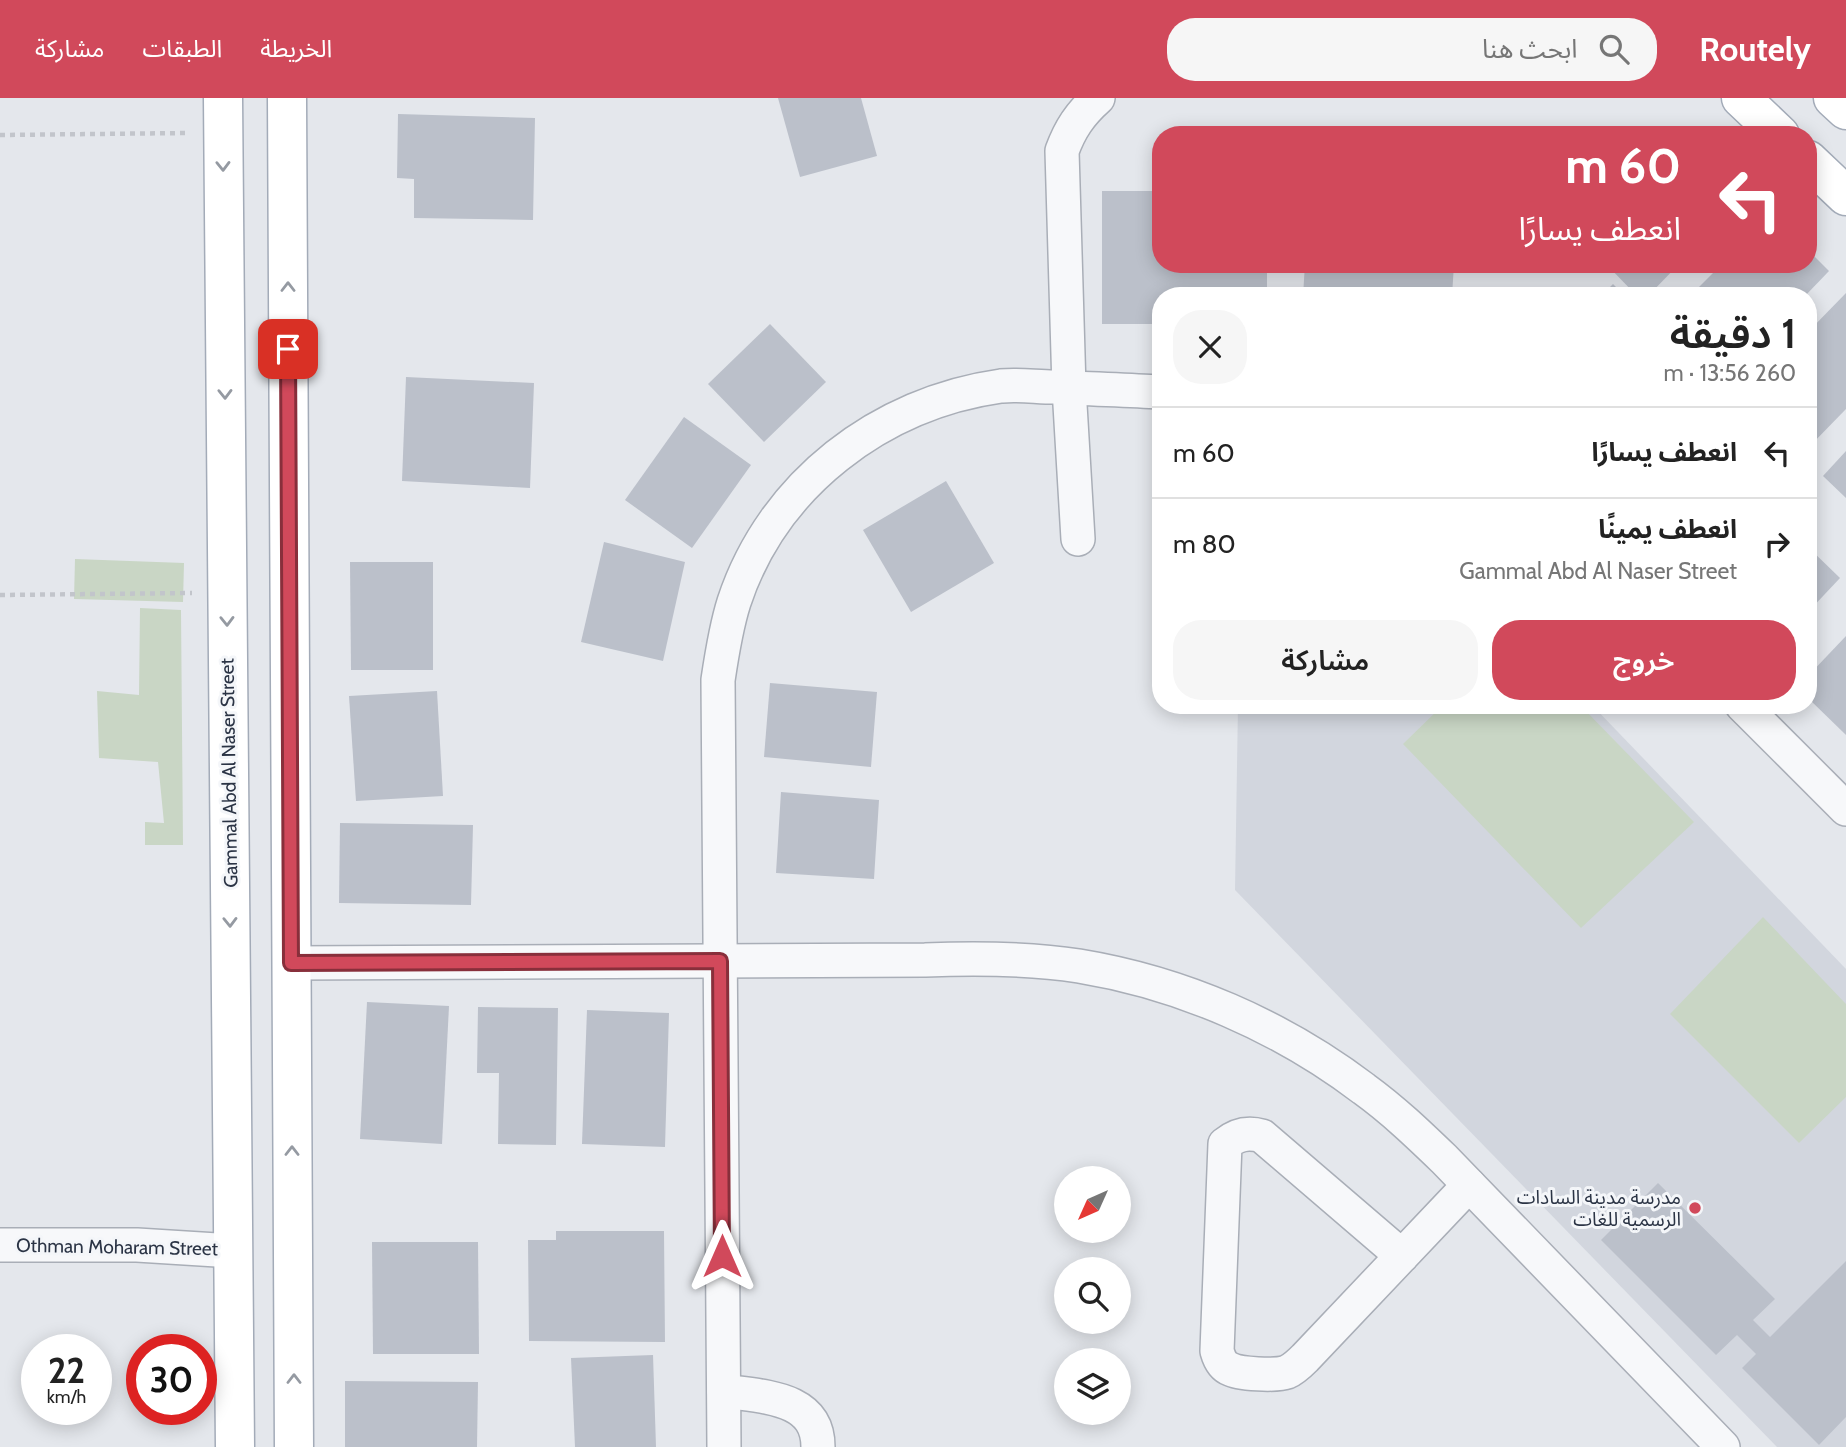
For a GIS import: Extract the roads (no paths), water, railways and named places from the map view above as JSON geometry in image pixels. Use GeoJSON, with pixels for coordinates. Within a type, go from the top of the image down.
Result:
{"type":"FeatureCollection","features":[{"type":"Feature","properties":{"kind":"main road"},"geometry":{"type":"LineString","coordinates":[[287,98],[295,1447]]}},
{"type":"Feature","properties":{"kind":"main road"},"geometry":{"type":"LineString","coordinates":[[1741,98],[1771,126]]}},
{"type":"Feature","properties":{"kind":"main road"},"geometry":{"type":"LineString","coordinates":[[1833,98],[1846,110]]}},
{"type":"Feature","properties":{"kind":"main road","name":"Gammal Abd Al Naser Street"},"geometry":{"type":"LineString","coordinates":[[223,115],[235,1447]]}},
{"type":"Feature","properties":{"kind":"main road"},"geometry":{"type":"LineString","coordinates":[[1817,169],[1846,196]]}},
{"type":"Feature","properties":{"kind":"street"},"geometry":{"type":"LineString","coordinates":[[1078,539],[1069,388],[1062,151],[1075,122],[1098,98]]}},
{"type":"Feature","properties":{"kind":"street"},"geometry":{"type":"LineString","coordinates":[[724,1447],[718,680],[734,601],[750,564],[770,529],[794,496],[853,442],[888,421],[965,392],[1004,386],[1152,392]]}},
{"type":"Feature","properties":{"kind":"street"},"geometry":{"type":"LineString","coordinates":[[1751,714],[1846,809]]}},
{"type":"Feature","properties":{"kind":"street"},"geometry":{"type":"LineString","coordinates":[[291,963],[977,958],[1078,966],[1178,991],[1275,1032],[1365,1089],[1406,1122],[1716,1445]]}},
{"type":"Feature","properties":{"kind":"street"},"geometry":{"type":"LineString","coordinates":[[1402,1256],[1262,1136],[1251,1133],[1240,1135],[1225,1144],[1217,1351],[1220,1359],[1231,1370],[1273,1375],[1297,1366],[1402,1256],[1469,1185]]}},
{"type":"Feature","properties":{"kind":"street","name":"Othman Moharam Street"},"geometry":{"type":"LineString","coordinates":[[0,1245],[137,1245],[233,1251]]}},
{"type":"Feature","properties":{"kind":"street"},"geometry":{"type":"LineString","coordinates":[[724,1391],[782,1400],[793,1405],[812,1421],[818,1432],[818,1447]]}},
{"type":"Feature","properties":{"kind":"place","name":"مدرسة مدينة السادات الرسمية للغات"},"geometry":{"type":"Point","coordinates":[1695,1208]}}]}
